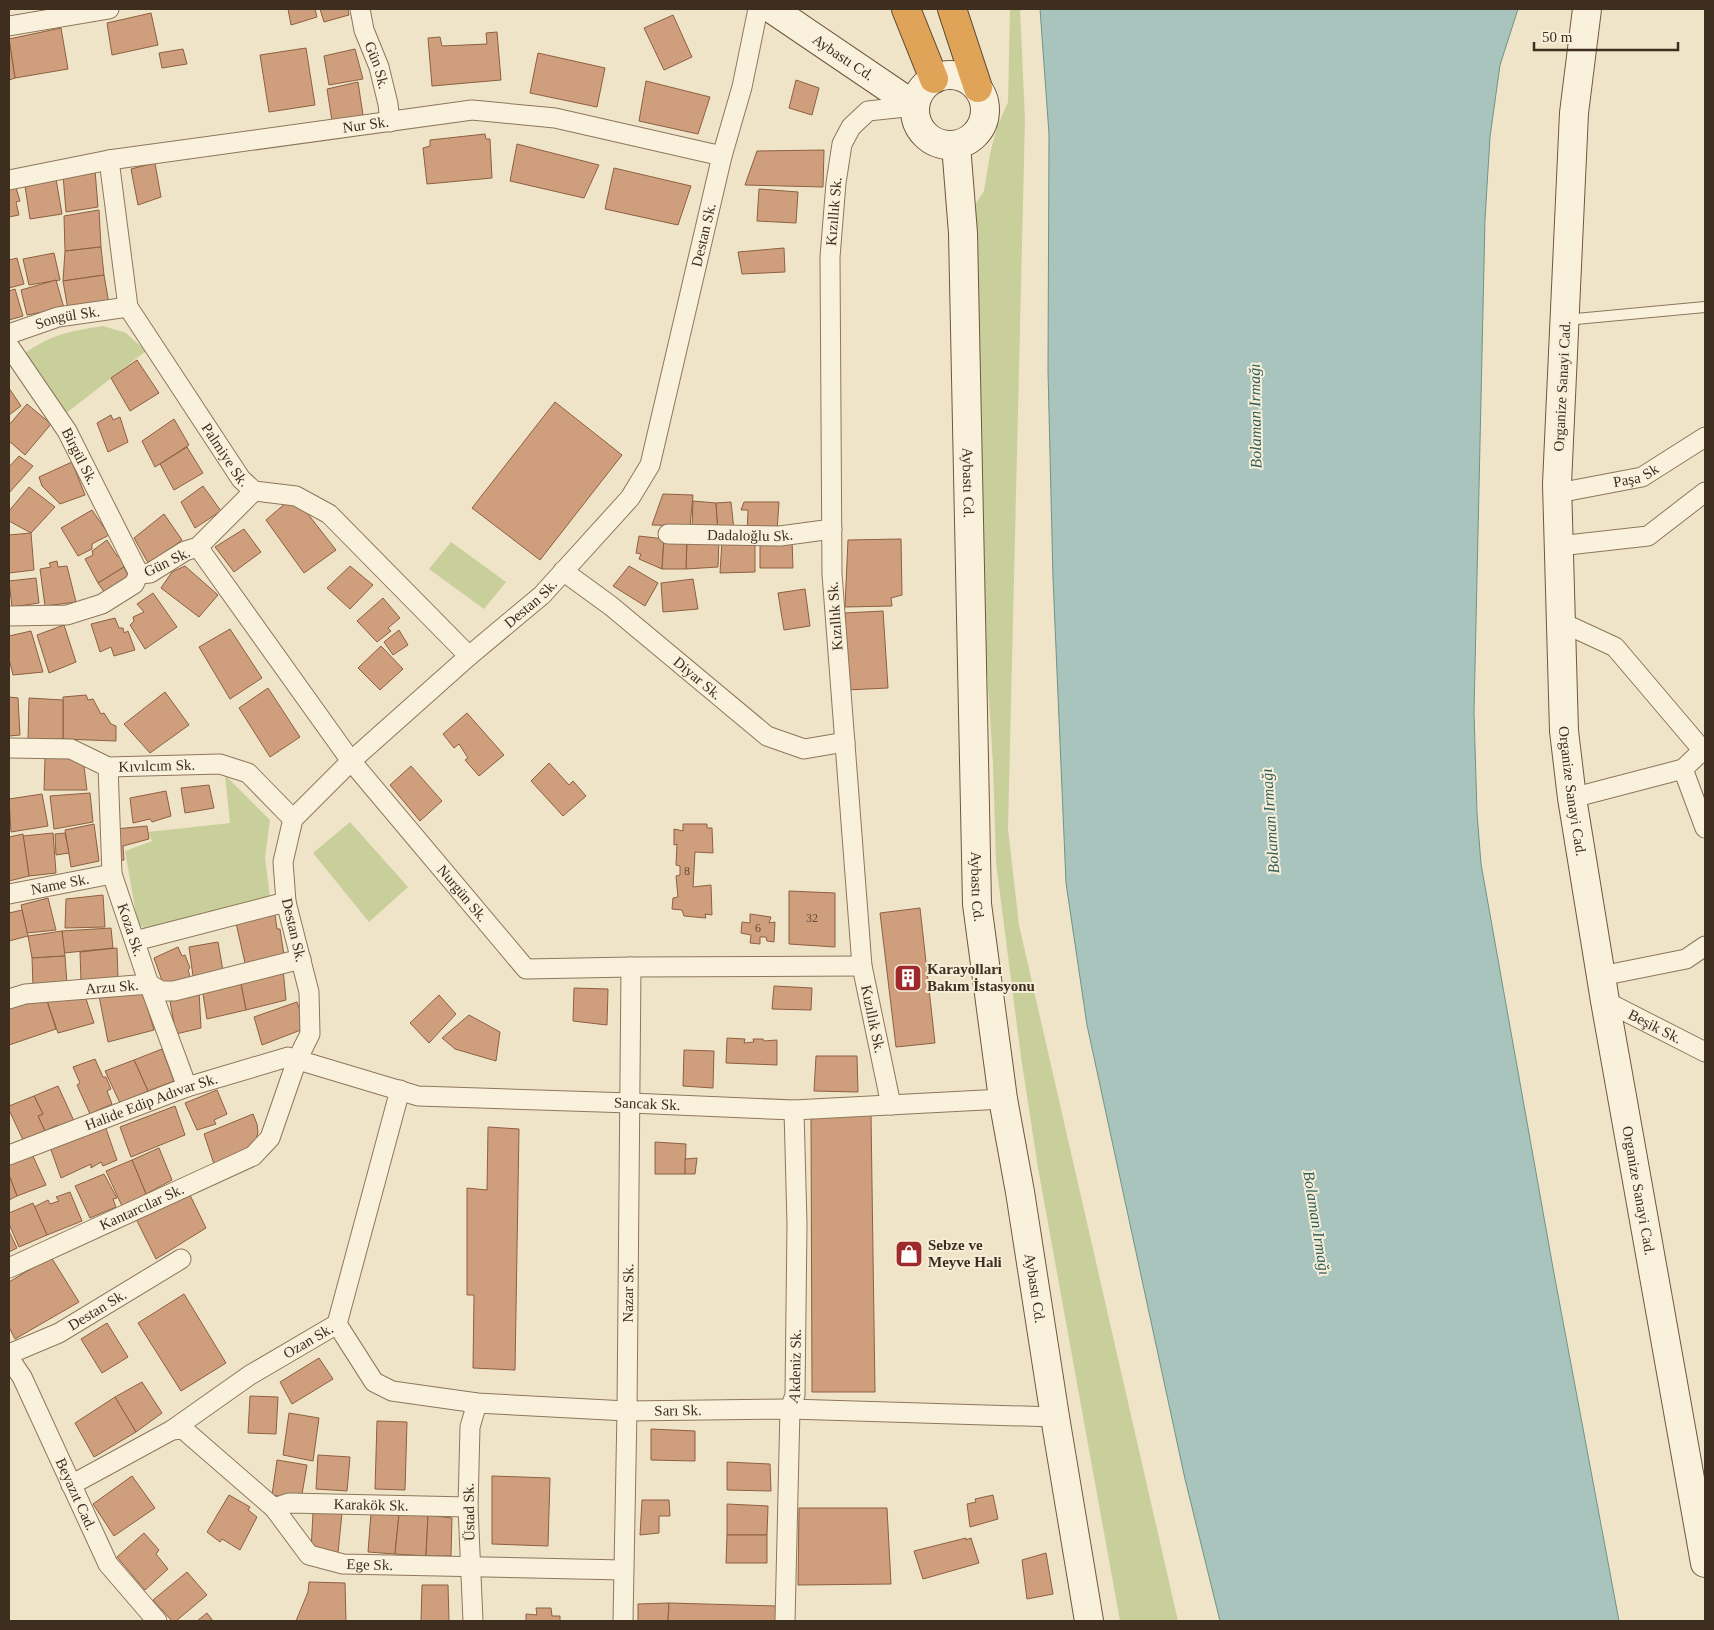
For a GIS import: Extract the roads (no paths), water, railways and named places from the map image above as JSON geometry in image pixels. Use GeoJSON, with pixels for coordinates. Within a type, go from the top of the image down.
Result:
{"type":"FeatureCollection","features":[{"type":"Feature","properties":{"kind":"highway"},"geometry":{"type":"LineString","coordinates":[[906,9],[934,79]]}},
{"type":"Feature","properties":{"kind":"highway"},"geometry":{"type":"LineString","coordinates":[[952,9],[978,88]]}},
{"type":"Feature","properties":{"kind":"main road","name":"Aybastı Cd."},"geometry":{"type":"LineString","coordinates":[[772,9],[915,106]]}},
{"type":"Feature","properties":{"kind":"main road","name":"Organize Sanayi Cad."},"geometry":{"type":"LineString","coordinates":[[1587,9],[1574,113],[1558,493],[1564,731],[1572,798],[1603,988],[1705,1563]]}},
{"type":"Feature","properties":{"kind":"main road"},"geometry":{"type":"LineString","coordinates":[[945,75],[958,76],[969,80],[978,88],[984,99],[986,111],[984,123],[977,134],[968,141],[945,146],[934,142],[919,128],[915,117],[915,106],[918,96],[924,86],[934,79],[945,75]]}},
{"type":"Feature","properties":{"kind":"main road","name":"Aybastı Cd."},"geometry":{"type":"LineString","coordinates":[[956,145],[963,233],[977,904],[1003,1099],[1020,1192],[1089,1621]]}},
{"type":"Feature","properties":{"kind":"street"},"geometry":{"type":"LineString","coordinates":[[9,26],[109,9]]}},
{"type":"Feature","properties":{"kind":"street","name":"Gün Sk."},"geometry":{"type":"LineString","coordinates":[[360,9],[364,30],[379,67],[388,104],[390,122]]}},
{"type":"Feature","properties":{"kind":"street","name":"Destan Sk."},"geometry":{"type":"LineString","coordinates":[[270,1138],[297,1060],[310,1034],[309,992],[286,902],[282,862],[293,819],[351,761],[469,656],[542,595],[630,498],[650,465],[722,156],[742,87],[758,9]]}},
{"type":"Feature","properties":{"kind":"street","name":"Kızıllık Sk."},"geometry":{"type":"LineString","coordinates":[[891,1105],[862,966],[832,574],[830,257],[836,183],[842,144],[851,127],[868,112],[915,106]]}},
{"type":"Feature","properties":{"kind":"street","name":"Nur Sk."},"geometry":{"type":"LineString","coordinates":[[9,180],[109,160],[472,110],[554,118],[722,156]]}},
{"type":"Feature","properties":{"kind":"street","name":"Palmiye Sk."},"geometry":{"type":"LineString","coordinates":[[109,160],[128,308],[241,479],[254,491],[296,496],[330,514],[469,656]]}},
{"type":"Feature","properties":{"kind":"street","name":"Songül Sk."},"geometry":{"type":"LineString","coordinates":[[9,334],[58,317],[128,308]]}},
{"type":"Feature","properties":{"kind":"street","name":"Birgül Sk."},"geometry":{"type":"LineString","coordinates":[[9,346],[15,369],[67,432],[140,574]]}},
{"type":"Feature","properties":{"kind":"street","name":"Paşa Sk"},"geometry":{"type":"LineString","coordinates":[[1558,493],[1642,477],[1705,437]]}},
{"type":"Feature","properties":{"kind":"street","name":"Gün Sk."},"geometry":{"type":"LineString","coordinates":[[9,616],[67,615],[102,604],[134,584],[140,574],[150,573],[186,550],[198,547],[254,491]]}},
{"type":"Feature","properties":{"kind":"street"},"geometry":{"type":"LineString","coordinates":[[1559,546],[1648,536],[1705,492]]}},
{"type":"Feature","properties":{"kind":"street","name":"Dadaloğlu Sk."},"geometry":{"type":"LineString","coordinates":[[668,534],[780,536],[832,530]]}},
{"type":"Feature","properties":{"kind":"street","name":"Nurgün Sk."},"geometry":{"type":"LineString","coordinates":[[198,547],[351,761],[526,969],[862,966]]}},
{"type":"Feature","properties":{"kind":"street","name":"Diyar Sk."},"geometry":{"type":"LineString","coordinates":[[564,571],[611,606],[767,736],[804,749],[845,742]]}},
{"type":"Feature","properties":{"kind":"street"},"geometry":{"type":"LineString","coordinates":[[1561,622],[1615,647],[1705,751],[1683,770],[1572,798]]}},
{"type":"Feature","properties":{"kind":"street","name":"Kıvılcım Sk."},"geometry":{"type":"LineString","coordinates":[[9,748],[72,749],[108,766],[220,764],[248,773],[293,819]]}},
{"type":"Feature","properties":{"kind":"street","name":"Koza Sk."},"geometry":{"type":"LineString","coordinates":[[108,766],[112,874],[149,984],[187,1087]]}},
{"type":"Feature","properties":{"kind":"street"},"geometry":{"type":"LineString","coordinates":[[1683,770],[1705,828]]}},
{"type":"Feature","properties":{"kind":"street","name":"Name Sk."},"geometry":{"type":"LineString","coordinates":[[9,894],[112,874]]}},
{"type":"Feature","properties":{"kind":"street"},"geometry":{"type":"LineString","coordinates":[[135,941],[286,902]]}},
{"type":"Feature","properties":{"kind":"street"},"geometry":{"type":"LineString","coordinates":[[1603,988],[1686,959],[1705,946]]}},
{"type":"Feature","properties":{"kind":"street","name":"Arzu Sk."},"geometry":{"type":"LineString","coordinates":[[9,999],[25,994],[149,984],[161,991],[174,991],[301,960]]}},
{"type":"Feature","properties":{"kind":"street","name":"Nazar Sk."},"geometry":{"type":"LineString","coordinates":[[623,1621],[632,967]]}},
{"type":"Feature","properties":{"kind":"street","name":"Beşik Sk."},"geometry":{"type":"LineString","coordinates":[[1603,988],[1705,1052]]}},
{"type":"Feature","properties":{"kind":"street","name":"Halide Edip Adıvar Sk."},"geometry":{"type":"LineString","coordinates":[[9,1155],[187,1087],[288,1057],[297,1060]]}},
{"type":"Feature","properties":{"kind":"street","name":"Sancak Sk."},"geometry":{"type":"LineString","coordinates":[[297,1060],[418,1096],[630,1102],[794,1110],[1003,1099]]}},
{"type":"Feature","properties":{"kind":"street","name":"Ozan Sk."},"geometry":{"type":"LineString","coordinates":[[71,1485],[172,1430],[250,1375],[337,1324],[400,1090]]}},
{"type":"Feature","properties":{"kind":"street","name":"Akdeniz Sk."},"geometry":{"type":"LineString","coordinates":[[785,1621],[790,1409],[795,1395],[797,1224],[794,1110]]}},
{"type":"Feature","properties":{"kind":"street","name":"Kantarcılar Sk."},"geometry":{"type":"LineString","coordinates":[[9,1268],[253,1156],[270,1138]]}},
{"type":"Feature","properties":{"kind":"street","name":"Destan Sk."},"geometry":{"type":"LineString","coordinates":[[9,1354],[59,1333],[181,1259]]}},
{"type":"Feature","properties":{"kind":"street","name":"Sarı Sk."},"geometry":{"type":"LineString","coordinates":[[337,1324],[374,1382],[392,1391],[477,1403],[627,1411],[790,1409],[1055,1416]]}},
{"type":"Feature","properties":{"kind":"street","name":"Beyazıt Cad."},"geometry":{"type":"LineString","coordinates":[[9,1358],[22,1377],[108,1564],[157,1621]]}},
{"type":"Feature","properties":{"kind":"street","name":"Üstad Sk."},"geometry":{"type":"LineString","coordinates":[[473,1621],[468,1507],[470,1427],[477,1403]]}},
{"type":"Feature","properties":{"kind":"street","name":"Ege Sk."},"geometry":{"type":"LineString","coordinates":[[172,1430],[183,1428],[274,1508],[309,1555],[343,1564],[623,1570]]}},
{"type":"Feature","properties":{"kind":"street","name":"Karakök Sk."},"geometry":{"type":"LineString","coordinates":[[274,1508],[289,1503],[468,1507]]}},
{"type":"Feature","properties":{"kind":"lane"},"geometry":{"type":"LineString","coordinates":[[1565,320],[1705,307]]}},
{"type":"Feature","properties":{"kind":"water","name":"Bolaman Irmağı"},"geometry":{"type":"Polygon","coordinates":[[[1040,9],[1518,9],[1500,65],[1490,137],[1485,219],[1474,712],[1477,813],[1481,864],[1553,1268],[1619,1621],[1220,1621],[1185,1479],[1087,1025],[1066,883],[1053,578],[1048,371],[1049,134],[1040,9]]]}},
{"type":"Feature","properties":{"kind":"place","name":"Karayolları Bakım İstasyonu"},"geometry":{"type":"Point","coordinates":[908,978]}},
{"type":"Feature","properties":{"kind":"place","name":"Sebze ve Meyve Hali"},"geometry":{"type":"Point","coordinates":[909,1254]}}]}
